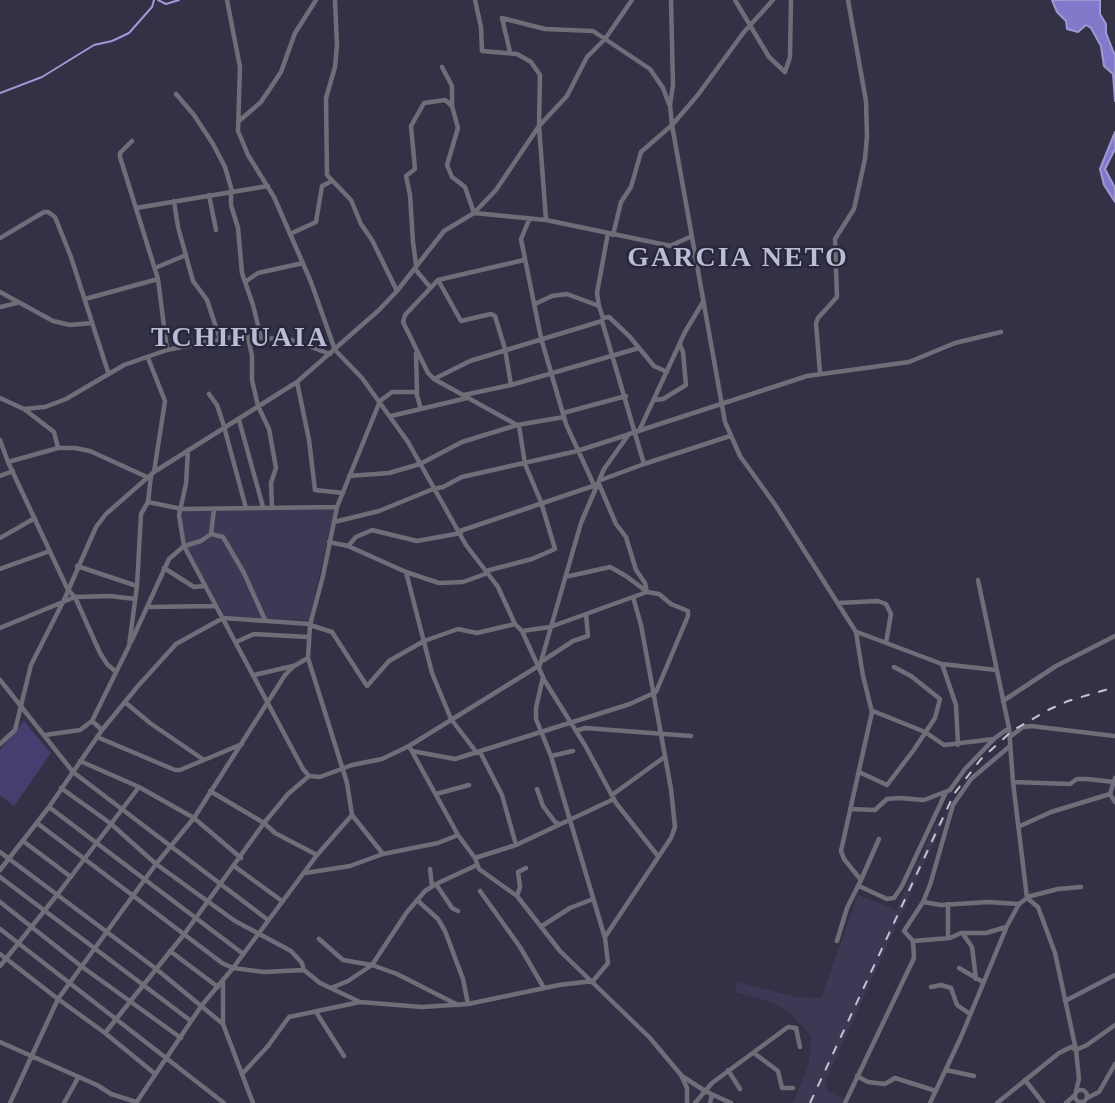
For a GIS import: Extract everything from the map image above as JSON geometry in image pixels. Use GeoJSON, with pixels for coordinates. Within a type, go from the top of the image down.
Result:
{"type":"FeatureCollection","features":[{"type":"Feature","properties":{"kind":"street"},"geometry":{"type":"LineString","coordinates":[[227,0],[240,67],[238,131],[248,155],[268,186],[303,263],[333,352]]}},
{"type":"Feature","properties":{"kind":"street"},"geometry":{"type":"LineString","coordinates":[[239,122],[261,102],[281,72],[295,33],[316,0]]}},
{"type":"Feature","properties":{"kind":"street"},"geometry":{"type":"LineString","coordinates":[[335,0],[337,45],[335,67],[326,98],[326,170],[332,181],[351,200],[363,230],[372,240],[397,290]]}},
{"type":"Feature","properties":{"kind":"street"},"geometry":{"type":"LineString","coordinates":[[475,0],[481,27],[482,51],[510,52],[526,58],[539,71],[539,126],[545,220]]}},
{"type":"Feature","properties":{"kind":"street"},"geometry":{"type":"LineString","coordinates":[[0,744],[15,730],[31,665],[64,600],[96,527],[106,514],[151,475],[297,382],[333,352],[397,290],[444,231],[474,214],[508,175],[539,126],[567,96],[587,57],[605,39],[632,0]]}},
{"type":"Feature","properties":{"kind":"street"},"geometry":{"type":"LineString","coordinates":[[671,0],[672,125],[690,237],[721,403],[730,436],[740,456],[776,506],[856,632],[872,712],[841,853],[861,880]]}},
{"type":"Feature","properties":{"kind":"street"},"geometry":{"type":"LineString","coordinates":[[735,0],[769,57],[785,72],[790,57],[791,0]]}},
{"type":"Feature","properties":{"kind":"street"},"geometry":{"type":"LineString","coordinates":[[644,464],[638,431],[613,356],[597,293],[611,234],[621,202],[631,187],[638,156],[672,125],[750,25],[774,0]]}},
{"type":"Feature","properties":{"kind":"street"},"geometry":{"type":"LineString","coordinates":[[820,373],[816,324],[836,297],[835,240],[854,209],[867,136],[866,101],[848,0]]}},
{"type":"Feature","properties":{"kind":"street"},"geometry":{"type":"LineString","coordinates":[[510,52],[503,18],[545,29],[593,31],[650,69],[663,88],[670,105]]}},
{"type":"Feature","properties":{"kind":"street"},"geometry":{"type":"LineString","coordinates":[[442,67],[452,86],[452,106],[458,128],[447,165],[452,177],[465,187],[474,214]]}},
{"type":"Feature","properties":{"kind":"street"},"geometry":{"type":"LineString","coordinates":[[176,94],[194,115],[225,167],[238,228],[238,254],[261,338]]}},
{"type":"Feature","properties":{"kind":"street"},"geometry":{"type":"LineString","coordinates":[[430,287],[415,267],[411,195],[406,176],[415,169],[411,125],[425,103],[445,100],[452,106]]}},
{"type":"Feature","properties":{"kind":"street"},"geometry":{"type":"LineString","coordinates":[[132,141],[120,153],[120,157],[158,279],[167,350]]}},
{"type":"Feature","properties":{"kind":"street"},"geometry":{"type":"LineString","coordinates":[[290,234],[316,222],[322,186],[332,181]]}},
{"type":"Feature","properties":{"kind":"street"},"geometry":{"type":"LineString","coordinates":[[136,208],[268,186]]}},
{"type":"Feature","properties":{"kind":"street"},"geometry":{"type":"LineString","coordinates":[[209,195],[216,230]]}},
{"type":"Feature","properties":{"kind":"street"},"geometry":{"type":"LineString","coordinates":[[174,201],[178,228],[193,281],[207,300],[220,339]]}},
{"type":"Feature","properties":{"kind":"street"},"geometry":{"type":"LineString","coordinates":[[0,238],[44,212],[52,214],[85,299],[108,372]]}},
{"type":"Feature","properties":{"kind":"street"},"geometry":{"type":"LineString","coordinates":[[474,214],[545,220],[671,246],[683,249],[695,257]]}},
{"type":"Feature","properties":{"kind":"street"},"geometry":{"type":"LineString","coordinates":[[529,220],[522,234],[524,260],[541,338],[563,415],[577,451],[629,544],[636,570],[645,583],[647,592]]}},
{"type":"Feature","properties":{"kind":"street"},"geometry":{"type":"LineString","coordinates":[[671,246],[690,237]]}},
{"type":"Feature","properties":{"kind":"street"},"geometry":{"type":"LineString","coordinates":[[155,268],[186,255]]}},
{"type":"Feature","properties":{"kind":"street"},"geometry":{"type":"LineString","coordinates":[[518,425],[465,397],[428,373],[403,320],[438,280],[524,260]]}},
{"type":"Feature","properties":{"kind":"street"},"geometry":{"type":"LineString","coordinates":[[245,283],[257,273],[303,263]]}},
{"type":"Feature","properties":{"kind":"street"},"geometry":{"type":"LineString","coordinates":[[85,299],[158,279]]}},
{"type":"Feature","properties":{"kind":"street"},"geometry":{"type":"LineString","coordinates":[[438,280],[461,321],[491,314],[495,316],[505,349],[511,386]]}},
{"type":"Feature","properties":{"kind":"street"},"geometry":{"type":"LineString","coordinates":[[0,292],[52,321],[64,325],[92,323]]}},
{"type":"Feature","properties":{"kind":"street"},"geometry":{"type":"LineString","coordinates":[[535,304],[552,296],[567,294],[599,306]]}},
{"type":"Feature","properties":{"kind":"street"},"geometry":{"type":"LineString","coordinates":[[638,431],[703,301]]}},
{"type":"Feature","properties":{"kind":"street"},"geometry":{"type":"LineString","coordinates":[[0,307],[18,303]]}},
{"type":"Feature","properties":{"kind":"street"},"geometry":{"type":"LineString","coordinates":[[435,379],[470,361],[609,317],[654,366],[667,372]]}},
{"type":"Feature","properties":{"kind":"street"},"geometry":{"type":"LineString","coordinates":[[334,522],[379,511],[462,477],[577,451],[820,373],[909,362],[955,343],[1001,332]]}},
{"type":"Feature","properties":{"kind":"street"},"geometry":{"type":"LineString","coordinates":[[248,337],[252,356],[252,380],[258,406],[269,429],[276,468],[271,483],[272,507]]}},
{"type":"Feature","properties":{"kind":"street"},"geometry":{"type":"LineString","coordinates":[[24,409],[36,409],[56,403],[108,372],[167,350],[220,339],[248,337],[292,340],[333,352],[362,378],[391,415],[466,545],[498,587],[543,677],[572,722],[613,797],[658,856]]}},
{"type":"Feature","properties":{"kind":"street"},"geometry":{"type":"LineString","coordinates":[[654,400],[663,399],[686,384],[680,344]]}},
{"type":"Feature","properties":{"kind":"street"},"geometry":{"type":"LineString","coordinates":[[391,415],[511,386],[639,348]]}},
{"type":"Feature","properties":{"kind":"street"},"geometry":{"type":"LineString","coordinates":[[416,350],[417,393],[421,409]]}},
{"type":"Feature","properties":{"kind":"street"},"geometry":{"type":"LineString","coordinates":[[129,646],[137,586],[141,514],[148,502],[165,401],[148,358]]}},
{"type":"Feature","properties":{"kind":"street"},"geometry":{"type":"LineString","coordinates":[[297,382],[309,440],[315,490],[342,493]]}},
{"type":"Feature","properties":{"kind":"street"},"geometry":{"type":"LineString","coordinates":[[383,853],[352,815],[347,783],[308,658],[308,637],[337,507],[380,401],[392,393],[417,393]]}},
{"type":"Feature","properties":{"kind":"street"},"geometry":{"type":"LineString","coordinates":[[209,394],[217,405],[246,508]]}},
{"type":"Feature","properties":{"kind":"street"},"geometry":{"type":"LineString","coordinates":[[349,475],[379,475],[420,464],[462,442],[625,396]]}},
{"type":"Feature","properties":{"kind":"street"},"geometry":{"type":"LineString","coordinates":[[0,397],[24,409],[54,432],[58,449]]}},
{"type":"Feature","properties":{"kind":"street"},"geometry":{"type":"LineString","coordinates":[[239,419],[263,507]]}},
{"type":"Feature","properties":{"kind":"street"},"geometry":{"type":"LineString","coordinates":[[329,542],[445,584],[463,582],[555,549],[541,502],[525,464],[518,425]]}},
{"type":"Feature","properties":{"kind":"street"},"geometry":{"type":"LineString","coordinates":[[543,660],[581,523],[597,483],[611,458],[629,435]]}},
{"type":"Feature","properties":{"kind":"street"},"geometry":{"type":"LineString","coordinates":[[348,547],[356,537],[372,530],[417,541],[460,532],[644,464],[730,436]]}},
{"type":"Feature","properties":{"kind":"street"},"geometry":{"type":"LineString","coordinates":[[0,440],[68,590],[75,597],[100,653],[116,672]]}},
{"type":"Feature","properties":{"kind":"street"},"geometry":{"type":"LineString","coordinates":[[8,462],[58,449],[75,448],[90,451],[151,475]]}},
{"type":"Feature","properties":{"kind":"street"},"geometry":{"type":"LineString","coordinates":[[188,450],[179,519],[184,546],[268,705],[309,776],[320,777],[410,748],[451,719],[538,667],[543,660],[573,641],[588,636],[586,614]]}},
{"type":"Feature","properties":{"kind":"street"},"geometry":{"type":"LineString","coordinates":[[0,476],[13,471]]}},
{"type":"Feature","properties":{"kind":"street"},"geometry":{"type":"LineString","coordinates":[[148,502],[182,509],[337,507]]}},
{"type":"Feature","properties":{"kind":"street"},"geometry":{"type":"LineString","coordinates":[[45,735],[80,730],[92,721],[164,568],[172,555],[184,546],[201,541],[211,534],[214,509]]}},
{"type":"Feature","properties":{"kind":"street"},"geometry":{"type":"LineString","coordinates":[[0,538],[35,518]]}},
{"type":"Feature","properties":{"kind":"street"},"geometry":{"type":"LineString","coordinates":[[211,534],[223,537],[244,573],[265,620]]}},
{"type":"Feature","properties":{"kind":"street"},"geometry":{"type":"LineString","coordinates":[[0,569],[50,551]]}},
{"type":"Feature","properties":{"kind":"street"},"geometry":{"type":"LineString","coordinates":[[77,566],[137,586]]}},
{"type":"Feature","properties":{"kind":"street"},"geometry":{"type":"LineString","coordinates":[[410,748],[453,759],[478,753],[652,695],[660,688],[688,613],[686,609],[673,606],[659,594],[647,592],[610,567],[565,577]]}},
{"type":"Feature","properties":{"kind":"street"},"geometry":{"type":"LineString","coordinates":[[164,568],[194,587],[204,586]]}},
{"type":"Feature","properties":{"kind":"street"},"geometry":{"type":"LineString","coordinates":[[406,572],[432,673],[451,719],[478,753],[502,795],[516,845]]}},
{"type":"Feature","properties":{"kind":"street"},"geometry":{"type":"LineString","coordinates":[[978,580],[1009,728],[1027,898],[1038,907],[1055,953],[1076,1049],[1079,1079],[1085,1093]]}},
{"type":"Feature","properties":{"kind":"street"},"geometry":{"type":"LineString","coordinates":[[522,631],[550,627],[647,592]]}},
{"type":"Feature","properties":{"kind":"street"},"geometry":{"type":"LineString","coordinates":[[0,628],[75,597],[110,596],[135,599]]}},
{"type":"Feature","properties":{"kind":"street"},"geometry":{"type":"LineString","coordinates":[[605,938],[671,838],[675,827],[671,789],[663,758],[644,640],[633,597]]}},
{"type":"Feature","properties":{"kind":"street"},"geometry":{"type":"LineString","coordinates":[[838,603],[878,601],[887,604],[891,614],[886,643]]}},
{"type":"Feature","properties":{"kind":"street"},"geometry":{"type":"LineString","coordinates":[[147,607],[216,606]]}},
{"type":"Feature","properties":{"kind":"street"},"geometry":{"type":"LineString","coordinates":[[0,870],[49,807],[97,737],[138,686],[176,644],[223,618],[310,625],[332,632],[367,686],[389,661],[424,641],[458,629],[477,633],[515,624]]}},
{"type":"Feature","properties":{"kind":"street"},"geometry":{"type":"LineString","coordinates":[[856,632],[942,664],[996,670]]}},
{"type":"Feature","properties":{"kind":"street"},"geometry":{"type":"LineString","coordinates":[[236,642],[254,634],[308,637]]}},
{"type":"Feature","properties":{"kind":"street"},"geometry":{"type":"LineString","coordinates":[[1003,701],[1055,666],[1115,636]]}},
{"type":"Feature","properties":{"kind":"street"},"geometry":{"type":"LineString","coordinates":[[253,675],[294,666],[308,658]]}},
{"type":"Feature","properties":{"kind":"street"},"geometry":{"type":"LineString","coordinates":[[942,664],[956,705],[958,745]]}},
{"type":"Feature","properties":{"kind":"street"},"geometry":{"type":"LineString","coordinates":[[10,1103],[58,999],[156,864],[194,818],[268,705],[277,686],[294,666]]}},
{"type":"Feature","properties":{"kind":"street"},"geometry":{"type":"LineString","coordinates":[[859,772],[873,776],[887,785],[934,721],[940,699],[911,676],[894,667]]}},
{"type":"Feature","properties":{"kind":"street"},"geometry":{"type":"LineString","coordinates":[[242,1074],[268,1046],[289,1017],[360,1002],[422,1007],[468,1004],[593,981],[608,963],[605,938],[551,756],[535,713],[543,677]]}},
{"type":"Feature","properties":{"kind":"street"},"geometry":{"type":"LineString","coordinates":[[0,680],[73,772],[268,920]]}},
{"type":"Feature","properties":{"kind":"street"},"geometry":{"type":"LineString","coordinates":[[126,703],[204,760]]}},
{"type":"Feature","properties":{"kind":"street"},"geometry":{"type":"LineString","coordinates":[[872,712],[924,733],[944,746],[995,738]]}},
{"type":"Feature","properties":{"kind":"street"},"geometry":{"type":"LineString","coordinates":[[92,721],[103,730]]}},
{"type":"Feature","properties":{"kind":"street"},"geometry":{"type":"LineString","coordinates":[[1010,737],[1023,727],[1031,726],[1115,736]]}},
{"type":"Feature","properties":{"kind":"street"},"geometry":{"type":"LineString","coordinates":[[576,731],[585,728],[691,736]]}},
{"type":"Feature","properties":{"kind":"street"},"geometry":{"type":"LineString","coordinates":[[850,809],[875,810],[887,799],[900,797],[924,800],[950,790],[965,769],[995,738],[1009,728]]}},
{"type":"Feature","properties":{"kind":"street"},"geometry":{"type":"LineString","coordinates":[[97,737],[175,770],[242,744]]}},
{"type":"Feature","properties":{"kind":"street"},"geometry":{"type":"LineString","coordinates":[[845,1103],[914,958],[913,941],[904,931],[923,902],[958,795],[971,779],[1010,746]]}},
{"type":"Feature","properties":{"kind":"street"},"geometry":{"type":"LineString","coordinates":[[410,748],[482,873],[517,896],[560,951],[633,1020],[681,1075],[712,1095],[731,1103]]}},
{"type":"Feature","properties":{"kind":"street"},"geometry":{"type":"LineString","coordinates":[[551,756],[573,751]]}},
{"type":"Feature","properties":{"kind":"street"},"geometry":{"type":"LineString","coordinates":[[475,858],[516,845],[570,821],[613,797],[663,758]]}},
{"type":"Feature","properties":{"kind":"street"},"geometry":{"type":"LineString","coordinates":[[80,761],[139,787],[194,818],[241,858]]}},
{"type":"Feature","properties":{"kind":"street"},"geometry":{"type":"LineString","coordinates":[[105,1033],[185,933],[264,823],[288,794],[309,776]]}},
{"type":"Feature","properties":{"kind":"street"},"geometry":{"type":"LineString","coordinates":[[1013,782],[1070,784],[1077,779],[1114,780],[1110,794],[1115,802]]}},
{"type":"Feature","properties":{"kind":"street"},"geometry":{"type":"LineString","coordinates":[[436,794],[469,785]]}},
{"type":"Feature","properties":{"kind":"street"},"geometry":{"type":"LineString","coordinates":[[0,966],[139,787]]}},
{"type":"Feature","properties":{"kind":"street"},"geometry":{"type":"LineString","coordinates":[[61,788],[110,823],[156,864],[208,901],[257,934],[291,951],[302,963],[304,970]]}},
{"type":"Feature","properties":{"kind":"street"},"geometry":{"type":"LineString","coordinates":[[537,789],[543,806],[555,822],[560,824]]}},
{"type":"Feature","properties":{"kind":"street"},"geometry":{"type":"LineString","coordinates":[[210,791],[317,855]]}},
{"type":"Feature","properties":{"kind":"street"},"geometry":{"type":"LineString","coordinates":[[859,886],[887,899],[898,894],[946,792]]}},
{"type":"Feature","properties":{"kind":"street"},"geometry":{"type":"LineString","coordinates":[[1018,827],[1051,812],[1110,794]]}},
{"type":"Feature","properties":{"kind":"street"},"geometry":{"type":"LineString","coordinates":[[49,807],[242,953]]}},
{"type":"Feature","properties":{"kind":"street"},"geometry":{"type":"LineString","coordinates":[[0,1042],[136,1103],[202,1005],[317,855],[352,815]]}},
{"type":"Feature","properties":{"kind":"street"},"geometry":{"type":"LineString","coordinates":[[37,822],[222,963],[233,968],[273,972],[304,970],[330,988],[360,1002]]}},
{"type":"Feature","properties":{"kind":"street"},"geometry":{"type":"LineString","coordinates":[[304,873],[350,866],[383,853],[438,843],[458,835]]}},
{"type":"Feature","properties":{"kind":"street"},"geometry":{"type":"LineString","coordinates":[[837,941],[847,908],[879,839]]}},
{"type":"Feature","properties":{"kind":"street"},"geometry":{"type":"LineString","coordinates":[[23,841],[71,877]]}},
{"type":"Feature","properties":{"kind":"street"},"geometry":{"type":"LineString","coordinates":[[0,852],[155,968],[223,1024]]}},
{"type":"Feature","properties":{"kind":"street"},"geometry":{"type":"LineString","coordinates":[[330,988],[355,977],[372,965],[417,900],[434,885],[477,865]]}},
{"type":"Feature","properties":{"kind":"street"},"geometry":{"type":"LineString","coordinates":[[234,866],[282,901]]}},
{"type":"Feature","properties":{"kind":"street"},"geometry":{"type":"LineString","coordinates":[[517,896],[520,887],[518,872],[526,868]]}},
{"type":"Feature","properties":{"kind":"street"},"geometry":{"type":"LineString","coordinates":[[430,869],[434,885],[452,908],[458,911]]}},
{"type":"Feature","properties":{"kind":"street"},"geometry":{"type":"LineString","coordinates":[[0,877],[191,1021]]}},
{"type":"Feature","properties":{"kind":"street"},"geometry":{"type":"LineString","coordinates":[[931,1102],[1019,904],[1027,898],[1058,889],[1081,887]]}},
{"type":"Feature","properties":{"kind":"street"},"geometry":{"type":"LineString","coordinates":[[480,891],[520,947],[544,988]]}},
{"type":"Feature","properties":{"kind":"street"},"geometry":{"type":"LineString","coordinates":[[542,926],[570,908],[593,899]]}},
{"type":"Feature","properties":{"kind":"street"},"geometry":{"type":"LineString","coordinates":[[417,900],[438,919],[445,931],[463,979],[468,1004]]}},
{"type":"Feature","properties":{"kind":"street"},"geometry":{"type":"LineString","coordinates":[[0,902],[181,1038]]}},
{"type":"Feature","properties":{"kind":"street"},"geometry":{"type":"LineString","coordinates":[[923,902],[941,905],[1019,904]]}},
{"type":"Feature","properties":{"kind":"street"},"geometry":{"type":"LineString","coordinates":[[948,904],[948,937]]}},
{"type":"Feature","properties":{"kind":"street"},"geometry":{"type":"LineString","coordinates":[[913,941],[963,933],[986,933],[1007,926]]}},
{"type":"Feature","properties":{"kind":"street"},"geometry":{"type":"LineString","coordinates":[[0,929],[118,1018],[221,1102]]}},
{"type":"Feature","properties":{"kind":"street"},"geometry":{"type":"LineString","coordinates":[[963,933],[972,949],[976,979]]}},
{"type":"Feature","properties":{"kind":"street"},"geometry":{"type":"LineString","coordinates":[[319,939],[343,960],[372,965],[413,981],[459,1005]]}},
{"type":"Feature","properties":{"kind":"street"},"geometry":{"type":"LineString","coordinates":[[170,951],[218,987]]}},
{"type":"Feature","properties":{"kind":"street"},"geometry":{"type":"LineString","coordinates":[[0,954],[154,1073]]}},
{"type":"Feature","properties":{"kind":"street"},"geometry":{"type":"LineString","coordinates":[[958,968],[983,982]]}},
{"type":"Feature","properties":{"kind":"street"},"geometry":{"type":"LineString","coordinates":[[1065,1001],[1115,975]]}},
{"type":"Feature","properties":{"kind":"street"},"geometry":{"type":"LineString","coordinates":[[223,980],[223,1024],[253,1103]]}},
{"type":"Feature","properties":{"kind":"street"},"geometry":{"type":"LineString","coordinates":[[931,987],[942,985],[951,988],[957,1005],[970,1014]]}},
{"type":"Feature","properties":{"kind":"street"},"geometry":{"type":"LineString","coordinates":[[316,1012],[344,1056]]}},
{"type":"Feature","properties":{"kind":"street"},"geometry":{"type":"LineString","coordinates":[[997,1103],[1059,1053],[1071,1047],[1076,1049],[1087,1045],[1115,1025]]}},
{"type":"Feature","properties":{"kind":"street"},"geometry":{"type":"LineString","coordinates":[[695,1103],[728,1070],[789,1027],[796,1029],[800,1047]]}},
{"type":"Feature","properties":{"kind":"street"},"geometry":{"type":"LineString","coordinates":[[754,1053],[778,1071],[782,1088],[793,1088]]}},
{"type":"Feature","properties":{"kind":"street"},"geometry":{"type":"LineString","coordinates":[[1075,1093],[1099,1091],[1115,1064]]}},
{"type":"Feature","properties":{"kind":"street"},"geometry":{"type":"LineString","coordinates":[[728,1070],[740,1090]]}},
{"type":"Feature","properties":{"kind":"street"},"geometry":{"type":"LineString","coordinates":[[946,1070],[974,1076]]}},
{"type":"Feature","properties":{"kind":"street"},"geometry":{"type":"LineString","coordinates":[[681,1075],[687,1088],[687,1103]]}},
{"type":"Feature","properties":{"kind":"street"},"geometry":{"type":"LineString","coordinates":[[857,1076],[868,1082],[885,1084],[895,1078],[936,1091]]}},
{"type":"Feature","properties":{"kind":"street"},"geometry":{"type":"LineString","coordinates":[[64,1103],[78,1078]]}},
{"type":"Feature","properties":{"kind":"street"},"geometry":{"type":"LineString","coordinates":[[1066,1103],[1075,1093],[1079,1079]]}},
{"type":"Feature","properties":{"kind":"street"},"geometry":{"type":"LineString","coordinates":[[1025,1080],[1043,1103]]}},
{"type":"Feature","properties":{"kind":"street"},"geometry":{"type":"LineString","coordinates":[[1075,1093],[1079,1102]]}},
{"type":"Feature","properties":{"kind":"street"},"geometry":{"type":"LineString","coordinates":[[1079,1102],[1085,1093]]}},
{"type":"Feature","properties":{"kind":"street"},"geometry":{"type":"LineString","coordinates":[[710,1103],[712,1095]]}},
{"type":"Feature","properties":{"kind":"shaded area"},"geometry":{"type":"Polygon","coordinates":[[[1052,0],[1100,0],[1100,14],[1106,24],[1106,33],[1115,56],[1115,101],[1113,74],[1104,66],[1101,46],[1091,28],[1086,25],[1078,32],[1067,29],[1066,21],[1057,12],[1052,0]]]}},
{"type":"Feature","properties":{"kind":"shaded area"},"geometry":{"type":"Polygon","coordinates":[[[1115,132],[1115,149],[1105,169],[1115,188],[1115,202],[1104,185],[1100,169],[1115,132]]]}},
{"type":"Feature","properties":{"kind":"shaded area"},"geometry":{"type":"Polygon","coordinates":[[[334,509],[309,620],[225,617],[188,549],[181,527],[183,510],[334,509]]]}},
{"type":"Feature","properties":{"kind":"shaded area"},"geometry":{"type":"Polygon","coordinates":[[[24,721],[51,753],[14,806],[0,795],[0,750],[24,721]]]}},
{"type":"Feature","properties":{"kind":"shaded area"},"geometry":{"type":"Polygon","coordinates":[[[948,812],[826,1080],[827,1091],[843,1099],[841,1103],[793,1103],[809,1065],[811,1036],[792,1015],[774,1003],[735,992],[738,982],[795,997],[821,998],[858,895],[896,910],[936,824],[948,812]]]}},
{"type":"Feature","properties":{"kind":"waterway"},"geometry":{"type":"LineString","coordinates":[[0,93],[42,77],[94,45],[129,33],[152,7],[154,0]]}},
{"type":"Feature","properties":{"kind":"waterway"},"geometry":{"type":"LineString","coordinates":[[158,0],[166,4],[179,0]]}},
{"type":"Feature","properties":{"kind":"railway"},"geometry":{"type":"LineString","coordinates":[[810,1103],[954,794],[981,759],[1012,731],[1068,701],[1115,687]]}},
{"type":"Feature","properties":{"kind":"district","name":"GARCIA NETO"},"geometry":{"type":"Point","coordinates":[738,259]}},
{"type":"Feature","properties":{"kind":"district","name":"TCHIFUAIA"},"geometry":{"type":"Point","coordinates":[240,339]}}]}
